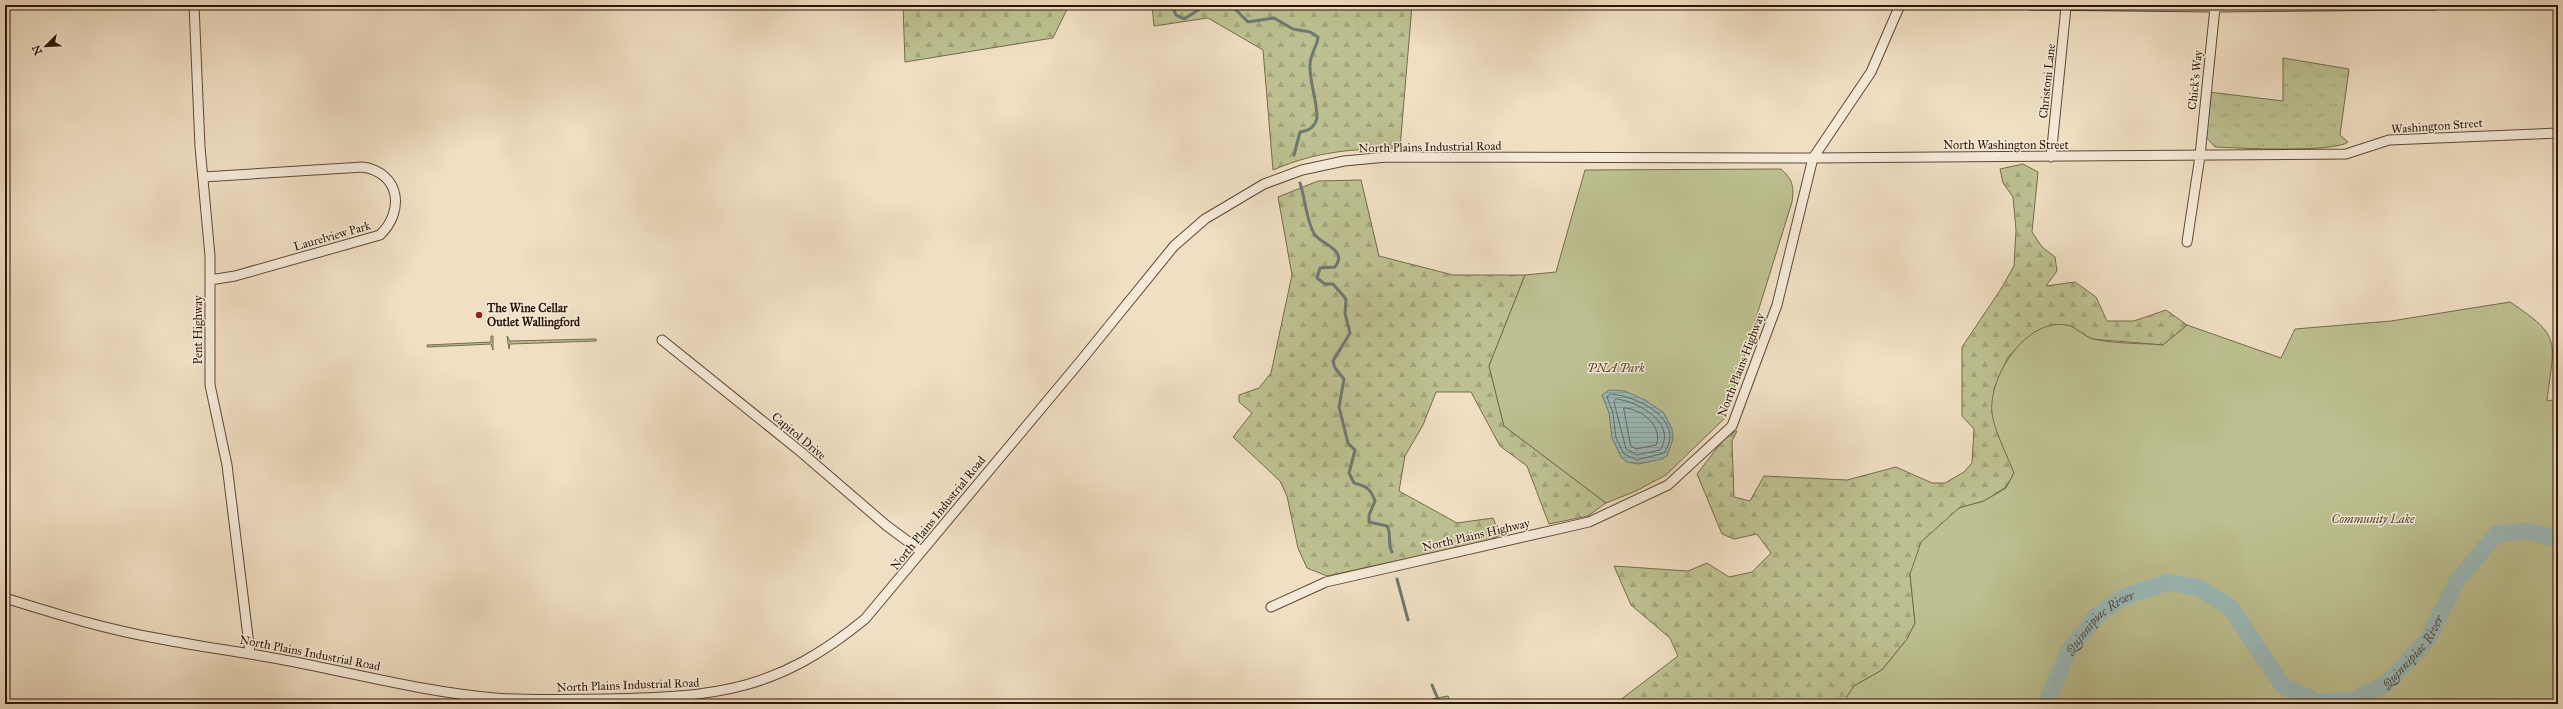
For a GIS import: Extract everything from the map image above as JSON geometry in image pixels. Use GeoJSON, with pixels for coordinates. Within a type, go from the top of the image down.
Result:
{"type":"FeatureCollection","features":[{"type":"Feature","properties":{"kind":"street","name":"Pent Highway"},"geometry":{"type":"LineString","coordinates":[[194,5],[210,280],[210,385],[227,465],[250,653]]}},
{"type":"Feature","properties":{"kind":"street","name":"North Plains Highway"},"geometry":{"type":"LineString","coordinates":[[1271,607],[1326,582],[1589,522],[1668,485],[1732,426],[1777,305],[1813,158],[1871,72],[1900,5]]}},
{"type":"Feature","properties":{"kind":"street"},"geometry":{"type":"LineString","coordinates":[[2030,5],[2066,7],[2435,5]]}},
{"type":"Feature","properties":{"kind":"street","name":"Christoni Lane"},"geometry":{"type":"LineString","coordinates":[[2051,157],[2066,7]]}},
{"type":"Feature","properties":{"kind":"street","name":"Chick's Way"},"geometry":{"type":"LineString","coordinates":[[2187,242],[2200,156],[2215,7]]}},
{"type":"Feature","properties":{"kind":"street","name":"Washington Street"},"geometry":{"type":"LineString","coordinates":[[2200,156],[2346,154],[2389,140],[2558,133]]}},
{"type":"Feature","properties":{"kind":"street","name":"North Washington Street"},"geometry":{"type":"LineString","coordinates":[[1813,158],[2200,156]]}},
{"type":"Feature","properties":{"kind":"street","name":"North Plains Industrial Road"},"geometry":{"type":"LineString","coordinates":[[5,598],[127,632],[250,653],[431,690],[496,698],[666,698],[713,693],[759,682],[805,662],[833,644],[864,619],[1174,246],[1205,220],[1264,184],[1302,170],[1344,161],[1387,157],[1813,158]]}},
{"type":"Feature","properties":{"kind":"street","name":"Laurelview Park"},"geometry":{"type":"LineString","coordinates":[[203,177],[363,167],[374,170],[386,179],[393,190],[396,202],[392,222],[380,235],[235,276],[210,280]]}},
{"type":"Feature","properties":{"kind":"street","name":"Capitol Drive"},"geometry":{"type":"LineString","coordinates":[[662,340],[801,452],[887,526],[921,551]]}},
{"type":"Feature","properties":{"kind":"green space"},"geometry":{"type":"Polygon","coordinates":[[[903,5],[1069,5],[1053,38],[905,62],[903,5]]]}},
{"type":"Feature","properties":{"kind":"green space"},"geometry":{"type":"Polygon","coordinates":[[[1152,5],[1412,5],[1400,148],[1335,152],[1305,159],[1273,170],[1263,50],[1208,18],[1154,26],[1152,5]]]}},
{"type":"Feature","properties":{"kind":"green space"},"geometry":{"type":"Polygon","coordinates":[[[2283,58],[2349,69],[2340,135],[2348,142],[2325,148],[2306,149],[2215,147],[2206,137],[2209,92],[2283,101],[2283,58]]]}},
{"type":"Feature","properties":{"kind":"green space"},"geometry":{"type":"Polygon","coordinates":[[[2023,164],[2038,172],[2032,232],[2042,247],[2055,257],[2057,271],[2046,286],[2075,282],[2096,297],[2107,321],[2134,321],[2166,310],[2187,325],[2163,345],[2092,339],[2067,325],[2027,338],[2008,357],[1994,389],[1992,413],[2014,473],[2006,487],[1984,501],[1959,508],[1910,574],[1915,623],[1907,639],[1882,670],[1854,686],[1844,702],[1847,704],[1615,704],[1678,656],[1670,638],[1631,605],[1614,566],[1688,571],[1707,563],[1729,577],[1752,572],[1771,553],[1757,534],[1734,539],[1722,534],[1697,474],[1727,435],[1737,431],[1732,441],[1734,497],[1750,501],[1764,476],[1847,480],[1896,467],[1932,483],[1945,483],[1964,472],[1972,463],[1974,429],[1962,416],[1962,347],[2001,289],[2014,266],[2016,230],[2013,197],[2003,183],[2000,169],[2023,164]]]}},
{"type":"Feature","properties":{"kind":"green space","name":"PNA Park"},"geometry":{"type":"Polygon","coordinates":[[[1781,169],[1790,180],[1793,187],[1792,202],[1725,418],[1666,475],[1636,491],[1606,503],[1504,426],[1489,366],[1525,275],[1556,272],[1585,170],[1781,169]]]}},
{"type":"Feature","properties":{"kind":"green space"},"geometry":{"type":"Polygon","coordinates":[[[1361,180],[1379,256],[1453,275],[1525,275],[1489,366],[1504,426],[1606,503],[1588,516],[1549,524],[1527,466],[1500,446],[1471,392],[1436,392],[1423,425],[1405,456],[1399,491],[1457,523],[1493,518],[1500,535],[1487,541],[1327,576],[1307,568],[1298,548],[1287,496],[1280,481],[1233,437],[1252,413],[1239,402],[1239,395],[1259,388],[1271,373],[1292,275],[1278,197],[1318,181],[1361,180]]]}},
{"type":"Feature","properties":{"kind":"green space","name":"Community Lake"},"geometry":{"type":"Polygon","coordinates":[[[2510,302],[2539,324],[2547,333],[2551,342],[2552,365],[2547,401],[2558,399],[2558,704],[1847,704],[1844,701],[1854,686],[1882,670],[1907,639],[1915,623],[1910,574],[1921,542],[1959,508],[1984,501],[2006,488],[2014,473],[1995,426],[1992,413],[1992,399],[1996,383],[2003,367],[2012,353],[2024,340],[2037,331],[2051,325],[2066,325],[2073,327],[2086,336],[2102,341],[2163,345],[2187,325],[2281,358],[2295,329],[2391,321],[2510,302]]]}},
{"type":"Feature","properties":{"kind":"green space"},"geometry":{"type":"Polygon","coordinates":[[[491,336],[493,336],[493,350],[491,344],[427,347],[427,345],[491,342],[491,336]]]}},
{"type":"Feature","properties":{"kind":"green space"},"geometry":{"type":"Polygon","coordinates":[[[507,336],[510,341],[596,339],[596,341],[510,344],[509,349],[507,336]]]}},
{"type":"Feature","properties":{"kind":"green space"},"geometry":{"type":"Polygon","coordinates":[[[1448,696],[1451,704],[1432,704],[1432,699],[1448,696]]]}},
{"type":"Feature","properties":{"kind":"water"},"geometry":{"type":"Polygon","coordinates":[[[1609,390],[1625,391],[1645,400],[1664,413],[1672,429],[1673,439],[1667,456],[1662,459],[1638,464],[1627,462],[1621,457],[1612,438],[1609,413],[1602,395],[1609,390]]]}},
{"type":"Feature","properties":{"kind":"waterway"},"geometry":{"type":"LineString","coordinates":[[1172,5],[1176,15],[1184,19],[1206,5]]}},
{"type":"Feature","properties":{"kind":"waterway"},"geometry":{"type":"LineString","coordinates":[[1231,5],[1248,22],[1274,18],[1293,29],[1310,32],[1318,37],[1310,63],[1317,118],[1315,124],[1311,128],[1300,132],[1294,155]]}},
{"type":"Feature","properties":{"kind":"waterway"},"geometry":{"type":"LineString","coordinates":[[1300,183],[1312,230],[1319,239],[1333,248],[1338,256],[1338,261],[1335,267],[1320,268],[1317,278],[1325,284],[1333,284],[1346,299],[1345,313],[1350,333],[1333,361],[1335,368],[1344,379],[1339,407],[1348,443],[1355,450],[1349,473],[1354,483],[1362,485],[1372,494],[1375,501],[1369,515],[1369,522],[1387,526],[1392,552]]}},
{"type":"Feature","properties":{"kind":"waterway","name":"Quinnipiac River"},"geometry":{"type":"LineString","coordinates":[[2046,704],[2068,652],[2097,615],[2122,598],[2168,582],[2199,588],[2230,607],[2283,686],[2317,702],[2354,700],[2387,683],[2427,640],[2457,581],[2496,534],[2528,531],[2558,539]]}},
{"type":"Feature","properties":{"kind":"waterway"},"geometry":{"type":"LineString","coordinates":[[1397,579],[1408,620]]}},
{"type":"Feature","properties":{"kind":"waterway"},"geometry":{"type":"LineString","coordinates":[[1432,685],[1440,704]]}},
{"type":"Feature","properties":{"kind":"place","name":"The Wine Cellar Outlet Wallingford"},"geometry":{"type":"Point","coordinates":[479,315]}}]}
